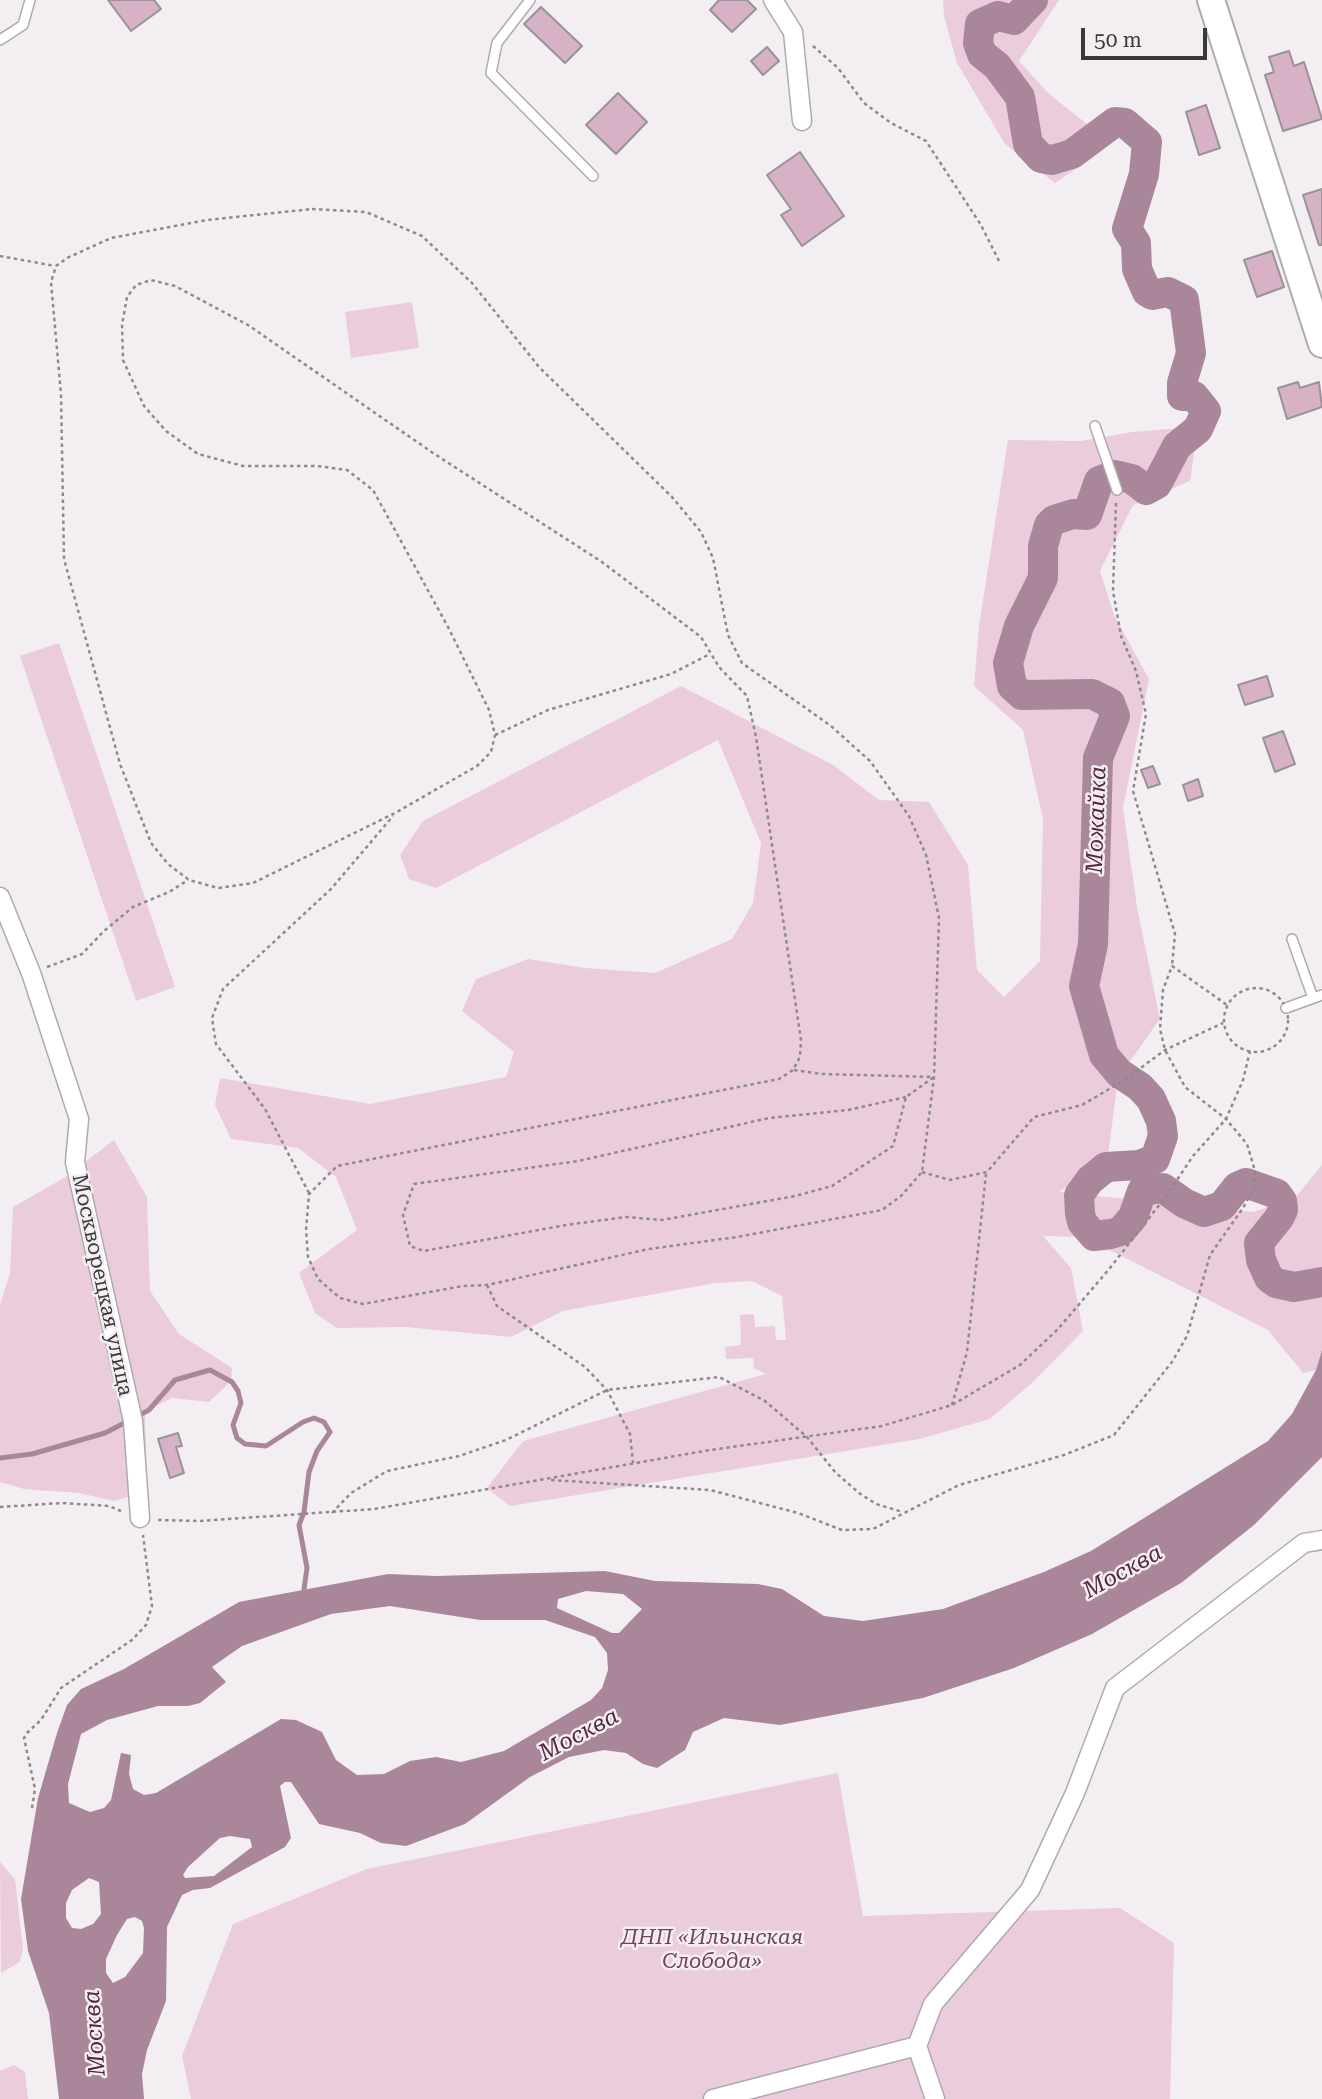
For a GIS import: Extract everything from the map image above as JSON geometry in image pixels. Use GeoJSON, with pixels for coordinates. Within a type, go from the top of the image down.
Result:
{"type":"FeatureCollection","features":[{"type":"Feature","properties":{"kind":"main road"},"geometry":{"type":"LineString","coordinates":[[1211,0],[1322,344]]}},
{"type":"Feature","properties":{"kind":"street"},"geometry":{"type":"LineString","coordinates":[[773,0],[793,32],[802,121]]}},
{"type":"Feature","properties":{"kind":"street","name":"Москворецкая улица"},"geometry":{"type":"LineString","coordinates":[[0,897],[30,973],[79,1119],[75,1162],[133,1421],[141,1518]]}},
{"type":"Feature","properties":{"kind":"street"},"geometry":{"type":"LineString","coordinates":[[935,2099],[917,2046],[933,2004],[1030,1890],[1074,1793],[1115,1688],[1304,1543],[1322,1540]]}},
{"type":"Feature","properties":{"kind":"street"},"geometry":{"type":"LineString","coordinates":[[713,2099],[917,2046]]}},
{"type":"Feature","properties":{"kind":"lane"},"geometry":{"type":"LineString","coordinates":[[0,40],[23,25],[30,0]]}},
{"type":"Feature","properties":{"kind":"lane"},"geometry":{"type":"LineString","coordinates":[[530,0],[497,43],[491,74],[593,176]]}},
{"type":"Feature","properties":{"kind":"lane"},"geometry":{"type":"LineString","coordinates":[[1096,426],[1117,490]]}},
{"type":"Feature","properties":{"kind":"lane"},"geometry":{"type":"LineString","coordinates":[[1286,1008],[1317,997],[1292,939]]}},
{"type":"Feature","properties":{"kind":"path"},"geometry":{"type":"LineString","coordinates":[[793,32],[838,68],[864,103],[891,123],[926,141],[981,225],[999,261]]}},
{"type":"Feature","properties":{"kind":"path"},"geometry":{"type":"LineString","coordinates":[[309,1194],[337,1166],[352,1160],[733,1089],[779,1079],[793,1070],[800,1057],[801,1040],[756,737],[747,696],[689,625],[602,562],[433,453],[248,325],[175,286],[151,280],[136,285],[127,297],[122,326],[123,360],[144,406],[166,431],[198,454],[243,466],[317,466],[347,471],[373,490],[466,663],[489,710],[495,735],[491,752],[477,766],[395,813],[253,883],[218,888],[189,880],[168,864],[151,843],[130,794],[64,559],[61,394],[51,282],[56,266],[67,258],[122,235],[207,220],[312,209],[366,212],[422,236],[472,283],[539,367],[672,497],[701,532],[713,558],[728,635],[742,663],[831,726],[870,761],[909,816],[926,855],[939,918],[934,1077],[922,1172],[901,1196],[882,1210],[737,1237],[649,1249],[487,1285],[463,1286],[363,1304],[340,1298],[318,1279],[308,1257],[306,1230],[309,1194],[265,1109],[216,1045],[212,1018],[223,989],[331,889],[395,813]]}},
{"type":"Feature","properties":{"kind":"path"},"geometry":{"type":"LineString","coordinates":[[0,256],[56,266]]}},
{"type":"Feature","properties":{"kind":"path"},"geometry":{"type":"LineString","coordinates":[[545,1480],[710,1490],[798,1513],[842,1530],[873,1529],[959,1485],[1100,1443],[1123,1427],[1187,1336],[1210,1255],[1243,1209],[1254,1186],[1254,1160],[1247,1144],[1226,1119],[1185,1087],[1165,1050],[1160,1029],[1163,990],[1172,966],[1175,934],[1133,791],[1146,714],[1136,671],[1121,636],[1113,591],[1117,490]]}},
{"type":"Feature","properties":{"kind":"path"},"geometry":{"type":"LineString","coordinates":[[495,735],[548,710],[671,674],[710,654]]}},
{"type":"Feature","properties":{"kind":"path"},"geometry":{"type":"LineString","coordinates":[[30,973],[82,954],[133,907],[169,892],[189,880]]}},
{"type":"Feature","properties":{"kind":"path"},"geometry":{"type":"LineString","coordinates":[[1172,966],[1227,1005]]}},
{"type":"Feature","properties":{"kind":"path"},"geometry":{"type":"LineString","coordinates":[[1257,987],[1275,993],[1286,1008],[1288,1026],[1279,1042],[1264,1051],[1250,1051],[1230,1040],[1223,1023],[1227,1005],[1240,991],[1257,987]]}},
{"type":"Feature","properties":{"kind":"path"},"geometry":{"type":"LineString","coordinates":[[952,1405],[967,1352],[987,1172],[1034,1117],[1082,1105],[1123,1081],[1165,1050],[1223,1023]]}},
{"type":"Feature","properties":{"kind":"path"},"geometry":{"type":"LineString","coordinates":[[304,1512],[332,1513],[432,1500],[633,1464],[882,1426],[952,1405],[1020,1365],[1058,1329],[1167,1195],[1193,1156],[1226,1119],[1243,1080],[1250,1051]]}},
{"type":"Feature","properties":{"kind":"path"},"geometry":{"type":"LineString","coordinates":[[793,1070],[822,1074],[934,1077]]}},
{"type":"Feature","properties":{"kind":"path"},"geometry":{"type":"LineString","coordinates":[[906,1097],[893,1146],[832,1186],[795,1196],[662,1220],[626,1217],[424,1251],[410,1246],[403,1215],[414,1184],[578,1161],[769,1118],[848,1110],[906,1097],[934,1077]]}},
{"type":"Feature","properties":{"kind":"path"},"geometry":{"type":"LineString","coordinates":[[922,1172],[950,1180],[987,1172]]}},
{"type":"Feature","properties":{"kind":"path"},"geometry":{"type":"LineString","coordinates":[[487,1285],[497,1306],[585,1367],[607,1390],[630,1434],[633,1464]]}},
{"type":"Feature","properties":{"kind":"path"},"geometry":{"type":"LineString","coordinates":[[332,1513],[351,1493],[387,1471],[459,1456],[506,1440],[607,1390],[719,1377],[765,1401],[807,1437],[835,1472],[859,1493],[876,1504],[905,1512]]}},
{"type":"Feature","properties":{"kind":"path"},"geometry":{"type":"LineString","coordinates":[[32,1808],[35,1789],[24,1738],[27,1733],[41,1720],[61,1688],[132,1640],[146,1625],[152,1606],[141,1518]]}},
{"type":"Feature","properties":{"kind":"green space"},"geometry":{"type":"Polygon","coordinates":[[[943,0],[1059,0],[1019,61],[1049,94],[1087,124],[1086,162],[1055,183],[1005,144],[957,63],[944,16],[943,0]]]}},
{"type":"Feature","properties":{"kind":"green space"},"geometry":{"type":"Polygon","coordinates":[[[412,302],[419,348],[351,358],[345,312],[412,302]]]}},
{"type":"Feature","properties":{"kind":"green space"},"geometry":{"type":"Polygon","coordinates":[[[1198,427],[1190,481],[1133,505],[1100,571],[1114,615],[1149,679],[1123,808],[1137,907],[1160,1019],[1118,1078],[1108,1156],[1059,1192],[1253,1212],[1295,1198],[1322,1165],[1322,1350],[1316,1370],[1303,1373],[1268,1330],[1084,1237],[1043,1236],[1071,1268],[1083,1331],[1034,1381],[990,1419],[919,1439],[510,1506],[487,1488],[523,1441],[766,1374],[754,1368],[753,1358],[726,1359],[725,1347],[741,1345],[740,1315],[754,1314],[755,1327],[775,1326],[776,1340],[786,1340],[782,1296],[752,1281],[715,1283],[563,1311],[511,1337],[406,1327],[337,1328],[315,1313],[299,1273],[357,1230],[336,1177],[298,1148],[231,1139],[215,1105],[220,1078],[370,1104],[506,1077],[514,1052],[462,1011],[476,979],[528,959],[585,968],[655,973],[732,939],[753,903],[761,843],[718,740],[436,888],[409,879],[400,855],[423,821],[681,686],[833,765],[879,800],[929,802],[968,865],[977,970],[1004,997],[1040,961],[1043,819],[1023,730],[974,686],[979,626],[1008,440],[1081,441],[1132,432],[1198,427]]]}},
{"type":"Feature","properties":{"kind":"green space"},"geometry":{"type":"Polygon","coordinates":[[[59,643],[175,987],[136,1001],[20,656],[59,643]]]}},
{"type":"Feature","properties":{"kind":"green space"},"geometry":{"type":"Polygon","coordinates":[[[114,1140],[147,1197],[150,1291],[179,1334],[232,1368],[231,1381],[209,1402],[172,1398],[145,1411],[147,1492],[114,1501],[79,1493],[24,1489],[0,1482],[0,1305],[10,1273],[13,1207],[64,1178],[114,1140]]]}},
{"type":"Feature","properties":{"kind":"green space","name":"ДНП «Ильинская Слобода»"},"geometry":{"type":"Polygon","coordinates":[[[838,1773],[863,1916],[1120,1908],[1174,1943],[1170,2099],[191,2099],[182,2056],[233,1924],[367,1869],[838,1773]]]}},
{"type":"Feature","properties":{"kind":"green space"},"geometry":{"type":"Polygon","coordinates":[[[0,1862],[15,1879],[23,1948],[20,1962],[1,1973],[0,1862]]]}},
{"type":"Feature","properties":{"kind":"green space"},"geometry":{"type":"Polygon","coordinates":[[[14,2065],[25,2072],[28,2099],[0,2099],[0,2071],[14,2065]]]}},
{"type":"Feature","properties":{"kind":"water","name":"Москва"},"geometry":{"type":"Polygon","coordinates":[[[1322,1350],[1322,1457],[1254,1525],[1181,1583],[1092,1634],[1014,1668],[923,1698],[780,1725],[724,1718],[693,1732],[685,1750],[657,1768],[643,1764],[626,1753],[604,1750],[569,1757],[530,1777],[465,1824],[406,1846],[381,1843],[360,1833],[319,1824],[291,1782],[285,1782],[280,1786],[291,1838],[285,1847],[210,1888],[193,1890],[182,1895],[167,1927],[166,2001],[147,2050],[142,2074],[144,2099],[59,2099],[49,2013],[28,1951],[21,1899],[38,1798],[67,1705],[81,1689],[124,1669],[239,1602],[388,1574],[436,1576],[605,1571],[655,1581],[758,1584],[782,1589],[824,1616],[863,1621],[943,1609],[1044,1572],[1091,1551],[1268,1441],[1292,1414],[1316,1370],[1322,1350]],[[586,1591],[558,1599],[557,1608],[612,1633],[619,1633],[642,1609],[623,1594],[586,1591]],[[390,1606],[331,1614],[242,1646],[212,1667],[226,1682],[200,1703],[188,1706],[158,1706],[107,1720],[81,1734],[68,1784],[69,1803],[90,1812],[104,1808],[111,1800],[121,1753],[131,1755],[129,1774],[133,1789],[144,1795],[156,1793],[281,1719],[296,1720],[322,1732],[336,1760],[357,1775],[384,1774],[410,1761],[436,1757],[461,1762],[504,1751],[591,1700],[602,1688],[608,1670],[607,1653],[595,1637],[545,1620],[480,1620],[390,1606]],[[230,1836],[220,1838],[188,1867],[183,1875],[185,1878],[214,1876],[252,1847],[250,1839],[230,1836]],[[89,1878],[72,1890],[66,1903],[66,1918],[72,1928],[81,1929],[93,1924],[101,1914],[99,1882],[89,1878]],[[135,1917],[127,1919],[106,1959],[106,1973],[113,1983],[125,1977],[143,1953],[142,1921],[135,1917]]]}},
{"type":"Feature","properties":{"kind":"building"},"geometry":{"type":"Polygon","coordinates":[[[108,0],[154,0],[161,9],[131,31],[108,0]]]}},
{"type":"Feature","properties":{"kind":"building"},"geometry":{"type":"Polygon","coordinates":[[[719,0],[747,0],[756,9],[732,32],[710,10],[719,0]]]}},
{"type":"Feature","properties":{"kind":"building"},"geometry":{"type":"Polygon","coordinates":[[[541,7],[582,46],[565,63],[524,24],[541,7]]]}},
{"type":"Feature","properties":{"kind":"building"},"geometry":{"type":"Polygon","coordinates":[[[767,47],[779,61],[763,75],[751,61],[767,47]]]}},
{"type":"Feature","properties":{"kind":"building"},"geometry":{"type":"Polygon","coordinates":[[[1289,51],[1294,66],[1304,62],[1322,119],[1283,131],[1265,75],[1274,72],[1269,57],[1289,51]]]}},
{"type":"Feature","properties":{"kind":"building"},"geometry":{"type":"Polygon","coordinates":[[[618,93],[647,122],[616,154],[586,125],[618,93]]]}},
{"type":"Feature","properties":{"kind":"building"},"geometry":{"type":"Polygon","coordinates":[[[1206,105],[1220,148],[1199,155],[1186,112],[1206,105]]]}},
{"type":"Feature","properties":{"kind":"building"},"geometry":{"type":"Polygon","coordinates":[[[800,152],[844,216],[802,246],[781,215],[791,209],[767,175],[800,152]]]}},
{"type":"Feature","properties":{"kind":"building"},"geometry":{"type":"Polygon","coordinates":[[[1322,189],[1322,245],[1319,245],[1303,195],[1322,189]]]}},
{"type":"Feature","properties":{"kind":"building"},"geometry":{"type":"Polygon","coordinates":[[[1272,251],[1284,287],[1257,297],[1244,260],[1272,251]]]}},
{"type":"Feature","properties":{"kind":"building"},"geometry":{"type":"Polygon","coordinates":[[[1298,382],[1300,388],[1319,382],[1322,407],[1287,419],[1278,388],[1298,382]]]}},
{"type":"Feature","properties":{"kind":"building"},"geometry":{"type":"Polygon","coordinates":[[[1267,676],[1273,696],[1245,705],[1238,685],[1267,676]]]}},
{"type":"Feature","properties":{"kind":"building"},"geometry":{"type":"Polygon","coordinates":[[[1283,731],[1295,764],[1275,772],[1263,738],[1283,731]]]}},
{"type":"Feature","properties":{"kind":"building"},"geometry":{"type":"Polygon","coordinates":[[[1153,766],[1160,784],[1148,788],[1141,770],[1153,766]]]}},
{"type":"Feature","properties":{"kind":"building"},"geometry":{"type":"Polygon","coordinates":[[[1198,779],[1203,796],[1188,801],[1183,785],[1198,779]]]}},
{"type":"Feature","properties":{"kind":"building"},"geometry":{"type":"Polygon","coordinates":[[[178,1433],[182,1446],[176,1447],[184,1473],[170,1478],[158,1439],[178,1433]]]}},
{"type":"Feature","properties":{"kind":"waterway","name":"Можайка"},"geometry":{"type":"LineString","coordinates":[[1033,0],[1014,20],[998,16],[980,24],[978,43],[982,54],[997,66],[1020,97],[1028,144],[1041,158],[1052,160],[1072,154],[1115,122],[1125,123],[1147,142],[1144,174],[1127,229],[1136,243],[1137,269],[1147,292],[1152,295],[1168,292],[1184,300],[1191,353],[1182,383],[1182,396],[1194,396],[1206,411],[1198,429],[1177,446],[1157,484],[1146,490],[1132,479],[1115,475],[1099,481],[1087,515],[1073,514],[1054,520],[1049,525],[1043,546],[1043,578],[1019,626],[1008,663],[1012,686],[1022,695],[1092,694],[1110,703],[1115,716],[1098,758],[1093,944],[1084,986],[1104,1055],[1119,1073],[1140,1087],[1151,1099],[1161,1121],[1163,1136],[1155,1159],[1139,1165],[1106,1167],[1090,1180],[1079,1195],[1082,1222],[1094,1236],[1121,1231],[1133,1217],[1142,1191],[1163,1188],[1184,1203],[1204,1212],[1222,1206],[1237,1187],[1246,1183],[1277,1194],[1282,1201],[1283,1210],[1279,1218],[1259,1243],[1261,1260],[1269,1278],[1276,1283],[1294,1287],[1322,1282]]}},
{"type":"Feature","properties":{"kind":"waterway"},"geometry":{"type":"LineString","coordinates":[[0,1458],[32,1454],[105,1433],[149,1410],[175,1380],[210,1370],[232,1382],[238,1391],[241,1403],[233,1425],[237,1438],[245,1444],[266,1446],[314,1418],[324,1422],[330,1432],[317,1451],[309,1472],[304,1512],[299,1525],[307,1568],[304,1589]]}}]}
